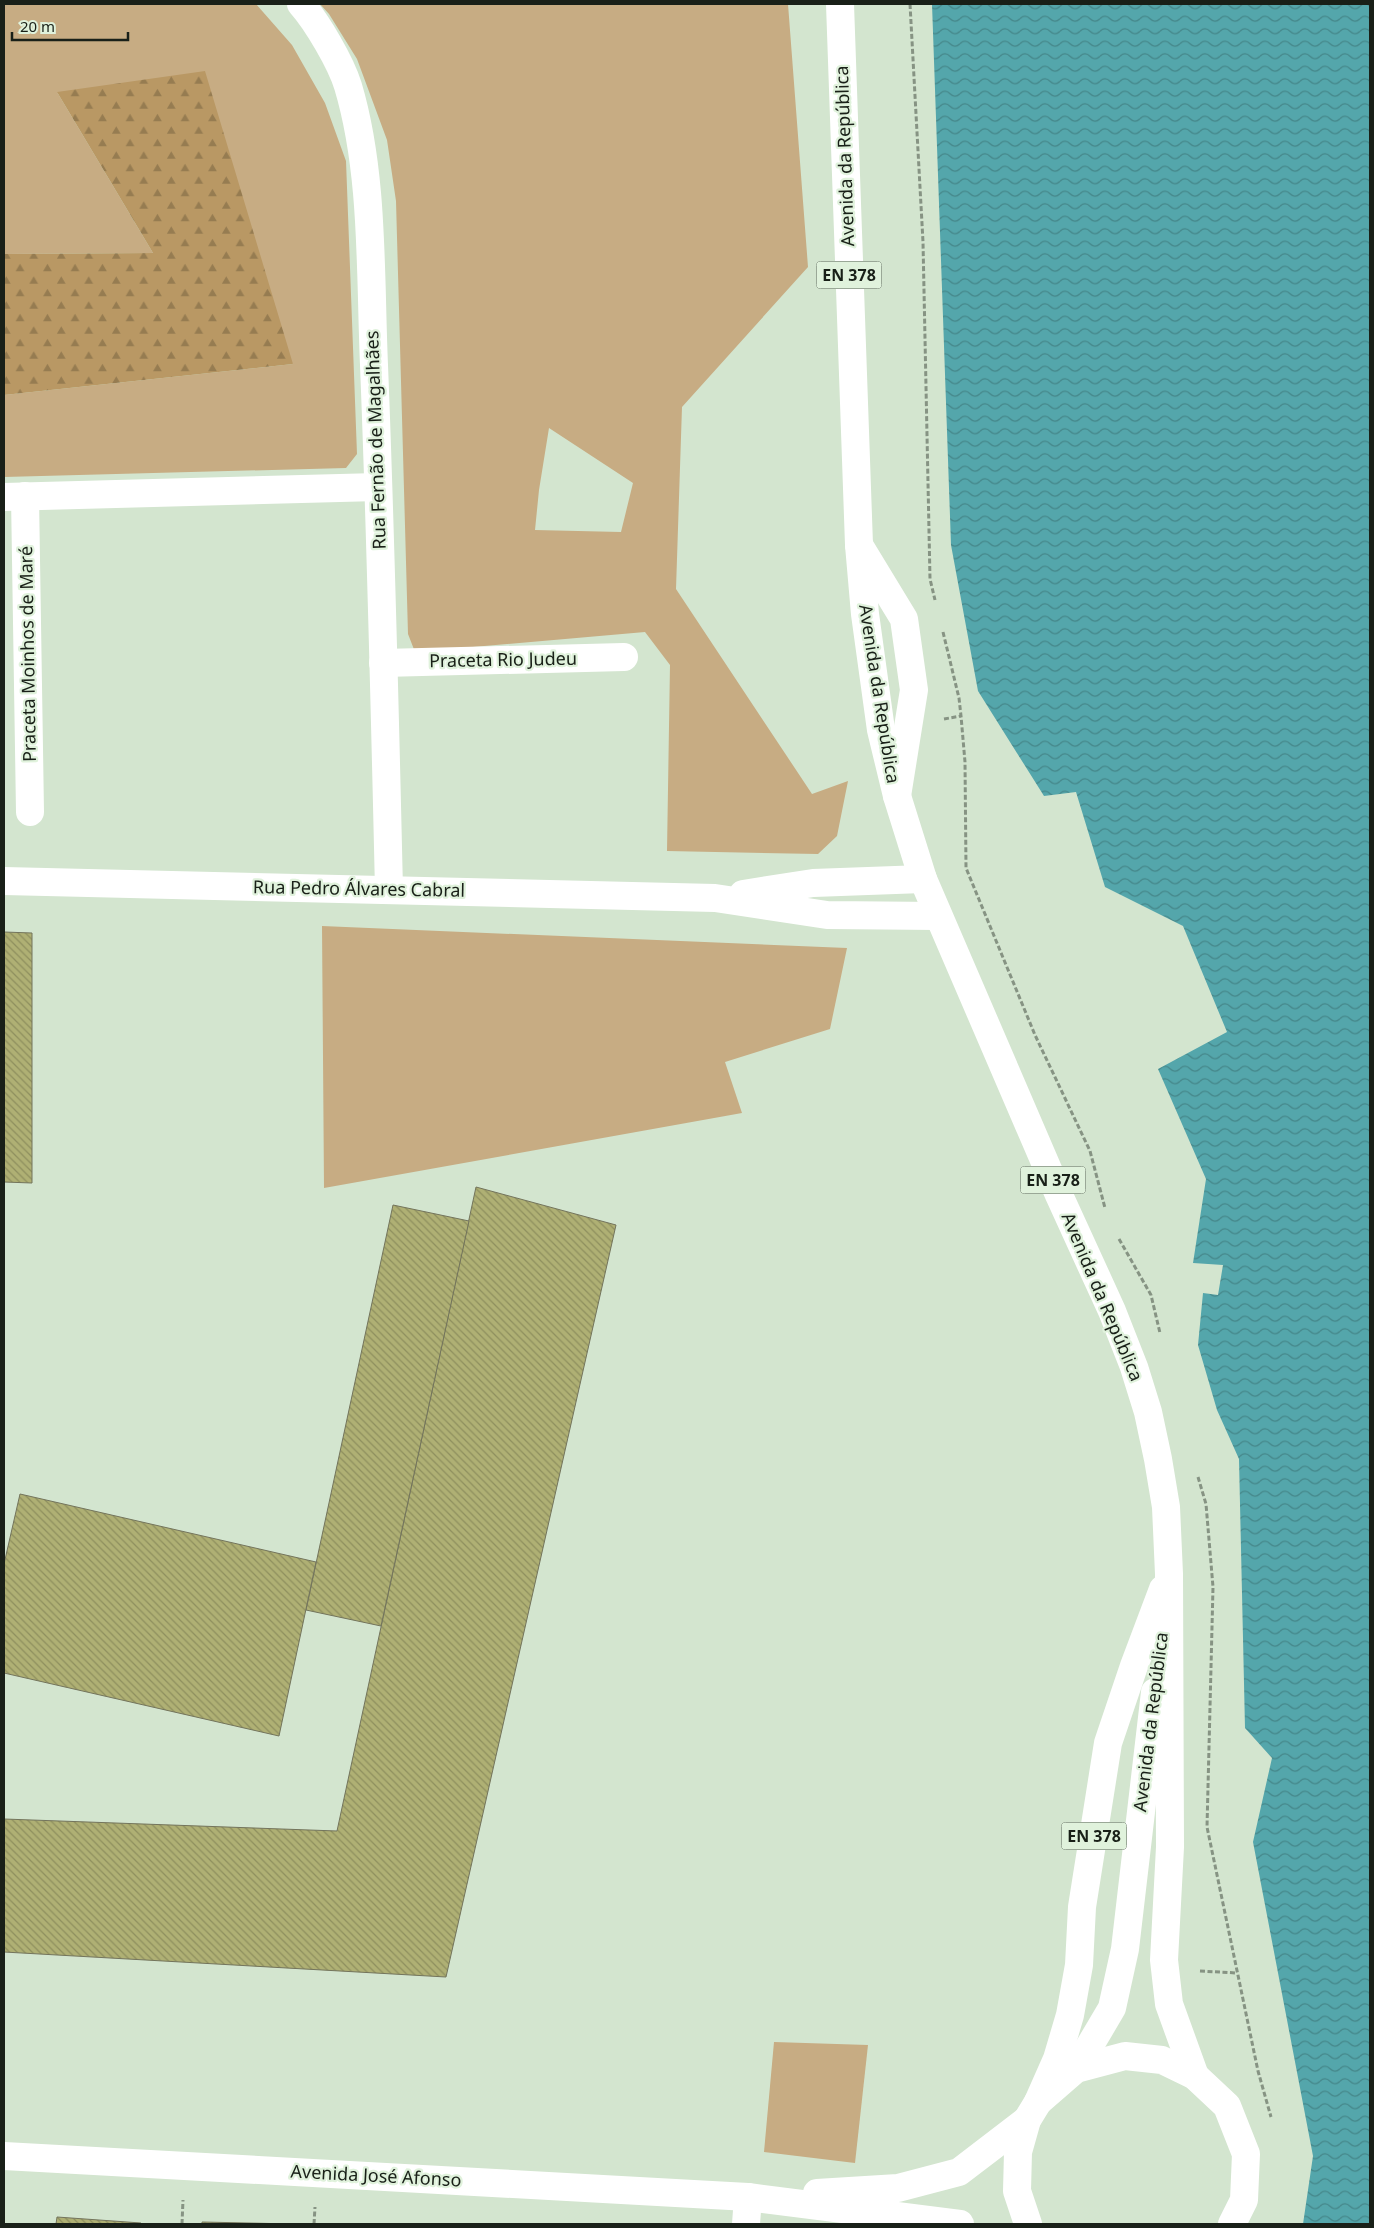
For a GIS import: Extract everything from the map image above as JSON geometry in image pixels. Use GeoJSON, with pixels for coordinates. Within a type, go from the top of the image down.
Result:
{"type":"FeatureCollection","features":[{"type":"Feature","properties":{"kind":"street","name":"Rua Fernão de Magalhães"},"geometry":{"type":"LineString","coordinates":[[301,4],[329,47],[348,84],[366,177],[378,487],[389,890]]}},
{"type":"Feature","properties":{"kind":"street","name":"Avenida da República"},"geometry":{"type":"LineString","coordinates":[[840,4],[859,545],[870,654],[881,730],[897,796],[923,879],[1112,1311],[1134,1367],[1148,1412],[1166,1507],[1169,1574],[1170,1846],[1164,1960],[1169,2004],[1195,2076]]}},
{"type":"Feature","properties":{"kind":"street"},"geometry":{"type":"LineString","coordinates":[[14,496],[378,487]]}},
{"type":"Feature","properties":{"kind":"street","name":"Praceta Moinhos de Maré"},"geometry":{"type":"LineString","coordinates":[[14,496],[30,812]]}},
{"type":"Feature","properties":{"kind":"street"},"geometry":{"type":"LineString","coordinates":[[859,545],[904,618],[914,690],[897,796]]}},
{"type":"Feature","properties":{"kind":"street","name":"Praceta Rio Judeu"},"geometry":{"type":"LineString","coordinates":[[383,663],[624,657]]}},
{"type":"Feature","properties":{"kind":"street","name":"Rua Pedro Álvares Cabral"},"geometry":{"type":"LineString","coordinates":[[715,898],[813,884],[923,879]]}},
{"type":"Feature","properties":{"kind":"street","name":"Rua Pedro Álvares Cabral"},"geometry":{"type":"LineString","coordinates":[[4,881],[715,898],[827,915],[938,916]]}},
{"type":"Feature","properties":{"kind":"street","name":"Avenida da República"},"geometry":{"type":"LineString","coordinates":[[1032,2111],[1076,2069],[1112,2008],[1125,1949],[1169,1574]]}},
{"type":"Feature","properties":{"kind":"street","name":"EN 378"},"geometry":{"type":"LineString","coordinates":[[1028,2224],[1016,2191],[1018,2152],[1032,2111],[1057,2059],[1070,2016],[1079,1966],[1082,1907],[1108,1743],[1134,1666],[1169,1574]]}},
{"type":"Feature","properties":{"kind":"street","name":"Avenida da República"},"geometry":{"type":"LineString","coordinates":[[1076,2069],[1125,2056],[1162,2060],[1195,2076],[1227,2106],[1246,2154],[1244,2200],[1232,2224]]}},
{"type":"Feature","properties":{"kind":"street","name":"Avenida José Afonso"},"geometry":{"type":"LineString","coordinates":[[748,2197],[898,2188],[959,2172],[1032,2111]]}},
{"type":"Feature","properties":{"kind":"street","name":"Avenida José Afonso"},"geometry":{"type":"LineString","coordinates":[[4,2156],[748,2197],[960,2224]]}},
{"type":"Feature","properties":{"kind":"street"},"geometry":{"type":"LineString","coordinates":[[746,2224],[748,2197]]}},
{"type":"Feature","properties":{"kind":"path"},"geometry":{"type":"LineString","coordinates":[[910,4],[923,242],[930,579],[936,607]]}},
{"type":"Feature","properties":{"kind":"path"},"geometry":{"type":"LineString","coordinates":[[941,625],[960,698],[965,762],[966,868],[1035,1035],[1090,1152],[1107,1212]]}},
{"type":"Feature","properties":{"kind":"path"},"geometry":{"type":"LineString","coordinates":[[1118,1237],[1151,1295],[1161,1336]]}},
{"type":"Feature","properties":{"kind":"path"},"geometry":{"type":"LineString","coordinates":[[1198,1476],[1206,1504],[1212,1587],[1207,1827],[1256,2062],[1271,2118]]}},
{"type":"Feature","properties":{"kind":"shaded area"},"geometry":{"type":"Polygon","coordinates":[[[4,4],[256,4],[292,45],[325,103],[346,161],[357,454],[346,468],[4,477],[4,395],[293,364],[57,92],[153,253],[4,254],[4,4]]]}},
{"type":"Feature","properties":{"kind":"shaded area"},"geometry":{"type":"Polygon","coordinates":[[[320,4],[788,4],[808,267],[682,407],[676,589],[812,794],[848,781],[837,836],[818,854],[667,851],[670,665],[645,632],[415,652],[408,634],[396,201],[387,140],[357,59],[329,14],[320,4]],[[549,428],[535,530],[621,532],[633,483],[549,428]]]}},
{"type":"Feature","properties":{"kind":"shaded area"},"geometry":{"type":"Polygon","coordinates":[[[322,926],[847,948],[830,1029],[725,1062],[742,1113],[324,1188],[322,926]]]}},
{"type":"Feature","properties":{"kind":"shaded area"},"geometry":{"type":"Polygon","coordinates":[[[774,2042],[868,2045],[855,2163],[764,2152],[774,2042]]]}},
{"type":"Feature","properties":{"kind":"green space"},"geometry":{"type":"Polygon","coordinates":[[[205,71],[293,364],[4,395],[4,254],[153,253],[57,92],[205,71]]]}},
{"type":"Feature","properties":{"kind":"water"},"geometry":{"type":"Polygon","coordinates":[[[932,4],[1370,4],[1370,2224],[1303,2224],[1313,2156],[1253,1842],[1272,1758],[1245,1728],[1239,1459],[1217,1410],[1198,1345],[1203,1293],[1218,1295],[1223,1265],[1193,1263],[1206,1179],[1158,1069],[1227,1032],[1183,926],[1105,887],[1076,792],[1044,796],[978,691],[951,545],[932,4]]]}},
{"type":"Feature","properties":{"kind":"building"},"geometry":{"type":"Polygon","coordinates":[[[4,932],[32,933],[32,1183],[4,1182],[4,932]]]}},
{"type":"Feature","properties":{"kind":"building"},"geometry":{"type":"Polygon","coordinates":[[[476,1187],[616,1225],[446,1977],[4,1952],[4,1819],[337,1831],[476,1187]]]}},
{"type":"Feature","properties":{"kind":"building"},"geometry":{"type":"Polygon","coordinates":[[[393,1205],[469,1221],[381,1626],[306,1610],[393,1205]]]}},
{"type":"Feature","properties":{"kind":"building"},"geometry":{"type":"Polygon","coordinates":[[[20,1494],[316,1562],[279,1736],[4,1673],[4,1564],[20,1494]]]}},
{"type":"Feature","properties":{"kind":"building"},"geometry":{"type":"Polygon","coordinates":[[[57,2217],[141,2223],[141,2224],[56,2224],[57,2217]]]}},
{"type":"Feature","properties":{"kind":"building"},"geometry":{"type":"Polygon","coordinates":[[[202,2222],[293,2224],[202,2224],[202,2222]]]}}]}
